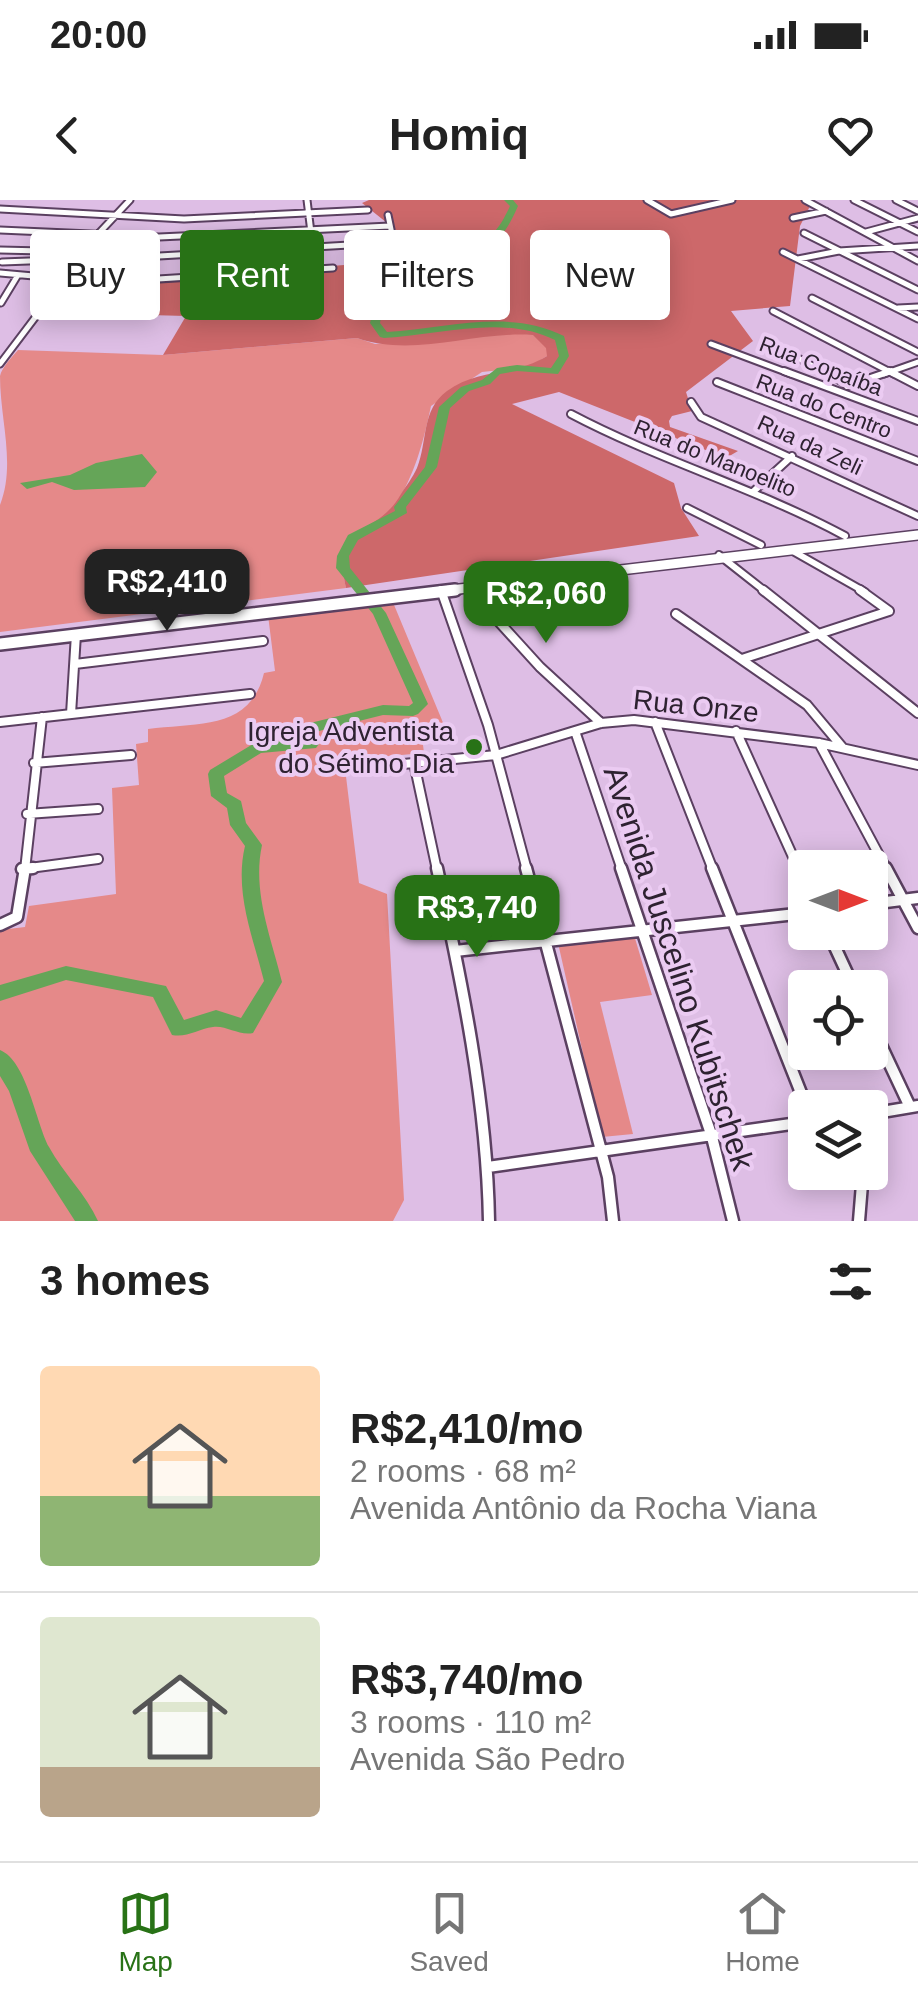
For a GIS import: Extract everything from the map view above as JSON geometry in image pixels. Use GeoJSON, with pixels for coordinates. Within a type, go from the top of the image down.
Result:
{"type":"FeatureCollection","features":[{"type":"Feature","properties":{"kind":"main road"},"geometry":{"type":"LineString","coordinates":[[0,641],[761,545],[918,533]]}},
{"type":"Feature","properties":{"kind":"main road"},"geometry":{"type":"LineString","coordinates":[[373,596],[918,533]]}},
{"type":"Feature","properties":{"kind":"main road"},"geometry":{"type":"LineString","coordinates":[[0,641],[310,604]]}},
{"type":"Feature","properties":{"kind":"street"},"geometry":{"type":"LineString","coordinates":[[102,230],[130,200]]}},
{"type":"Feature","properties":{"kind":"street"},"geometry":{"type":"LineString","coordinates":[[307,200],[311,229]]}},
{"type":"Feature","properties":{"kind":"street"},"geometry":{"type":"LineString","coordinates":[[646,200],[671,214],[732,200]]}},
{"type":"Feature","properties":{"kind":"street"},"geometry":{"type":"LineString","coordinates":[[697,200],[708,206]]}},
{"type":"Feature","properties":{"kind":"street"},"geometry":{"type":"LineString","coordinates":[[808,201],[819,200]]}},
{"type":"Feature","properties":{"kind":"street"},"geometry":{"type":"LineString","coordinates":[[854,200],[918,232]]}},
{"type":"Feature","properties":{"kind":"street"},"geometry":{"type":"LineString","coordinates":[[896,200],[918,214]]}},
{"type":"Feature","properties":{"kind":"street"},"geometry":{"type":"LineString","coordinates":[[808,201],[918,260]]}},
{"type":"Feature","properties":{"kind":"street"},"geometry":{"type":"LineString","coordinates":[[0,209],[184,219],[368,210]]}},
{"type":"Feature","properties":{"kind":"street"},"geometry":{"type":"LineString","coordinates":[[793,218],[826,210]]}},
{"type":"Feature","properties":{"kind":"street"},"geometry":{"type":"LineString","coordinates":[[324,247],[393,239],[388,214]]}},
{"type":"Feature","properties":{"kind":"street"},"geometry":{"type":"LineString","coordinates":[[866,232],[918,214]]}},
{"type":"Feature","properties":{"kind":"street"},"geometry":{"type":"LineString","coordinates":[[160,238],[390,226]]}},
{"type":"Feature","properties":{"kind":"street"},"geometry":{"type":"LineString","coordinates":[[0,230],[30,231]]}},
{"type":"Feature","properties":{"kind":"street"},"geometry":{"type":"LineString","coordinates":[[804,233],[918,290]]}},
{"type":"Feature","properties":{"kind":"street"},"geometry":{"type":"LineString","coordinates":[[797,259],[839,250],[918,246]]}},
{"type":"Feature","properties":{"kind":"street"},"geometry":{"type":"LineString","coordinates":[[0,250],[30,251]]}},
{"type":"Feature","properties":{"kind":"street"},"geometry":{"type":"LineString","coordinates":[[783,252],[918,320]]}},
{"type":"Feature","properties":{"kind":"street"},"geometry":{"type":"LineString","coordinates":[[2,262],[30,261]]}},
{"type":"Feature","properties":{"kind":"street"},"geometry":{"type":"LineString","coordinates":[[324,269],[333,268]]}},
{"type":"Feature","properties":{"kind":"street"},"geometry":{"type":"LineString","coordinates":[[0,274],[30,278]]}},
{"type":"Feature","properties":{"kind":"street"},"geometry":{"type":"LineString","coordinates":[[2,303],[18,276]]}},
{"type":"Feature","properties":{"kind":"street"},"geometry":{"type":"LineString","coordinates":[[812,298],[918,352]]}},
{"type":"Feature","properties":{"kind":"street"},"geometry":{"type":"LineString","coordinates":[[896,308],[918,306]]}},
{"type":"Feature","properties":{"kind":"street"},"geometry":{"type":"LineString","coordinates":[[773,311],[918,386]]}},
{"type":"Feature","properties":{"kind":"street"},"geometry":{"type":"LineString","coordinates":[[1,361],[35,320]]}},
{"type":"Feature","properties":{"kind":"street"},"geometry":{"type":"LineString","coordinates":[[769,342],[848,385]]}},
{"type":"Feature","properties":{"kind":"street","name":"Rua Copaíba"},"geometry":{"type":"LineString","coordinates":[[712,344],[918,421]]}},
{"type":"Feature","properties":{"kind":"street"},"geometry":{"type":"LineString","coordinates":[[833,390],[918,362]]}},
{"type":"Feature","properties":{"kind":"street","name":"Rua do Centro"},"geometry":{"type":"LineString","coordinates":[[717,382],[918,461]]}},
{"type":"Feature","properties":{"kind":"street","name":"Rua da Zeli"},"geometry":{"type":"LineString","coordinates":[[691,402],[701,416],[918,516]]}},
{"type":"Feature","properties":{"kind":"street","name":"Rua do Manoelito"},"geometry":{"type":"LineString","coordinates":[[571,414],[604,432],[754,491],[845,536]]}},
{"type":"Feature","properties":{"kind":"street"},"geometry":{"type":"LineString","coordinates":[[754,491],[792,456]]}},
{"type":"Feature","properties":{"kind":"street"},"geometry":{"type":"LineString","coordinates":[[688,508],[761,545]]}},
{"type":"Feature","properties":{"kind":"street"},"geometry":{"type":"LineString","coordinates":[[742,660],[813,634],[862,622],[889,609],[787,548]]}},
{"type":"Feature","properties":{"kind":"street"},"geometry":{"type":"LineString","coordinates":[[719,556],[813,634],[918,713]]}},
{"type":"Feature","properties":{"kind":"street"},"geometry":{"type":"LineString","coordinates":[[467,588],[540,667],[601,723]]}},
{"type":"Feature","properties":{"kind":"street"},"geometry":{"type":"LineString","coordinates":[[441,590],[496,755],[600,1149],[613,1221]]}},
{"type":"Feature","properties":{"kind":"street"},"geometry":{"type":"LineString","coordinates":[[676,614],[808,706],[843,748]]}},
{"type":"Feature","properties":{"kind":"street"},"geometry":{"type":"LineString","coordinates":[[72,714],[76,634]]}},
{"type":"Feature","properties":{"kind":"street"},"geometry":{"type":"LineString","coordinates":[[76,664],[263,641]]}},
{"type":"Feature","properties":{"kind":"street"},"geometry":{"type":"LineString","coordinates":[[0,722],[250,694]]}},
{"type":"Feature","properties":{"kind":"street"},"geometry":{"type":"LineString","coordinates":[[0,925],[17,917],[42,716]]}},
{"type":"Feature","properties":{"kind":"street"},"geometry":{"type":"LineString","coordinates":[[655,722],[800,1090]]}},
{"type":"Feature","properties":{"kind":"street","name":"Rua Onze"},"geometry":{"type":"LineString","coordinates":[[352,769],[496,755],[601,723],[655,722],[819,744],[918,765]]}},
{"type":"Feature","properties":{"kind":"street","name":"Avenida Juscelino Kubitschek"},"geometry":{"type":"LineString","coordinates":[[575,731],[639,931],[712,1136],[733,1221]]}},
{"type":"Feature","properties":{"kind":"street"},"geometry":{"type":"LineString","coordinates":[[736,731],[790,850]]}},
{"type":"Feature","properties":{"kind":"street"},"geometry":{"type":"LineString","coordinates":[[819,744],[918,928]]}},
{"type":"Feature","properties":{"kind":"street"},"geometry":{"type":"LineString","coordinates":[[34,763],[130,755]]}},
{"type":"Feature","properties":{"kind":"street"},"geometry":{"type":"LineString","coordinates":[[414,763],[456,951],[488,1167],[490,1221]]}},
{"type":"Feature","properties":{"kind":"street"},"geometry":{"type":"LineString","coordinates":[[28,814],[98,808]]}},
{"type":"Feature","properties":{"kind":"street"},"geometry":{"type":"LineString","coordinates":[[22,869],[98,858]]}},
{"type":"Feature","properties":{"kind":"street"},"geometry":{"type":"LineString","coordinates":[[888,902],[918,898]]}},
{"type":"Feature","properties":{"kind":"street"},"geometry":{"type":"LineString","coordinates":[[456,951],[788,915]]}},
{"type":"Feature","properties":{"kind":"street"},"geometry":{"type":"LineString","coordinates":[[888,1057],[914,1107],[888,1111]]}},
{"type":"Feature","properties":{"kind":"street"},"geometry":{"type":"LineString","coordinates":[[488,1167],[788,1125]]}},
{"type":"Feature","properties":{"kind":"street"},"geometry":{"type":"LineString","coordinates":[[860,1221],[862,1190]]}},
{"type":"Feature","properties":{"kind":"shaded area"},"geometry":{"type":"Polygon","coordinates":[[[813,200],[800,226],[790,306],[731,311],[753,341],[686,392],[692,411],[672,416],[669,421],[670,427],[738,451],[726,458],[559,392],[512,404],[674,483],[681,508],[699,536],[346,588],[344,549],[357,532],[390,509],[411,478],[429,417],[439,399],[471,379],[535,362],[547,356],[546,348],[533,335],[511,335],[422,345],[357,338],[163,355],[184,320],[324,320],[324,267],[344,265],[344,320],[510,320],[510,230],[396,230],[362,203],[813,200]]]}},
{"type":"Feature","properties":{"kind":"shaded area"},"geometry":{"type":"Polygon","coordinates":[[[180,278],[180,316],[160,315],[160,279],[180,278]]]}},
{"type":"Feature","properties":{"kind":"shaded area"},"geometry":{"type":"Polygon","coordinates":[[[533,334],[547,348],[547,356],[529,367],[482,372],[431,406],[408,483],[394,507],[384,519],[347,540],[342,565],[346,588],[0,632],[0,505],[7,458],[0,376],[18,350],[163,355],[357,338],[375,344],[533,334]]]}},
{"type":"Feature","properties":{"kind":"shaded area"},"geometry":{"type":"Polygon","coordinates":[[[142,454],[157,472],[145,487],[74,490],[52,482],[27,489],[20,483],[70,475],[96,463],[142,454]]]}},
{"type":"Feature","properties":{"kind":"shaded area"},"geometry":{"type":"Polygon","coordinates":[[[392,600],[444,725],[421,729],[424,753],[344,760],[359,883],[387,894],[404,1200],[393,1221],[0,1221],[0,930],[25,927],[29,906],[116,894],[112,788],[139,785],[136,744],[148,742],[148,729],[220,720],[247,705],[264,673],[275,671],[268,615],[392,600]]]}},
{"type":"Feature","properties":{"kind":"shaded area"},"geometry":{"type":"Polygon","coordinates":[[[634,935],[652,995],[600,1002],[633,1134],[602,1137],[558,943],[634,935]]]}},
{"type":"Feature","properties":{"kind":"waterway"},"geometry":{"type":"LineString","coordinates":[[0,993],[66,973],[159,991],[179,1029],[216,1018],[246,1027],[273,982],[251,895],[250,860],[254,845],[238,825],[235,805],[219,796],[216,774],[258,748],[311,744],[307,729],[383,710],[413,711],[421,704],[379,613],[343,568],[343,556],[353,538],[401,513],[400,507],[431,467],[445,407],[465,389],[486,382],[497,371],[517,368],[554,372],[564,356],[560,338],[523,325],[384,335],[375,323],[378,308],[392,288],[413,277],[452,272],[459,253],[497,236],[514,206],[508,200]]}},
{"type":"Feature","properties":{"kind":"waterway"},"geometry":{"type":"LineString","coordinates":[[0,1058],[18,1088],[40,1151],[87,1221]]}},
{"type":"Feature","properties":{"kind":"place","name":"Igreja Adventista do Sétimo Dia"},"geometry":{"type":"Point","coordinates":[474,747]}}]}
